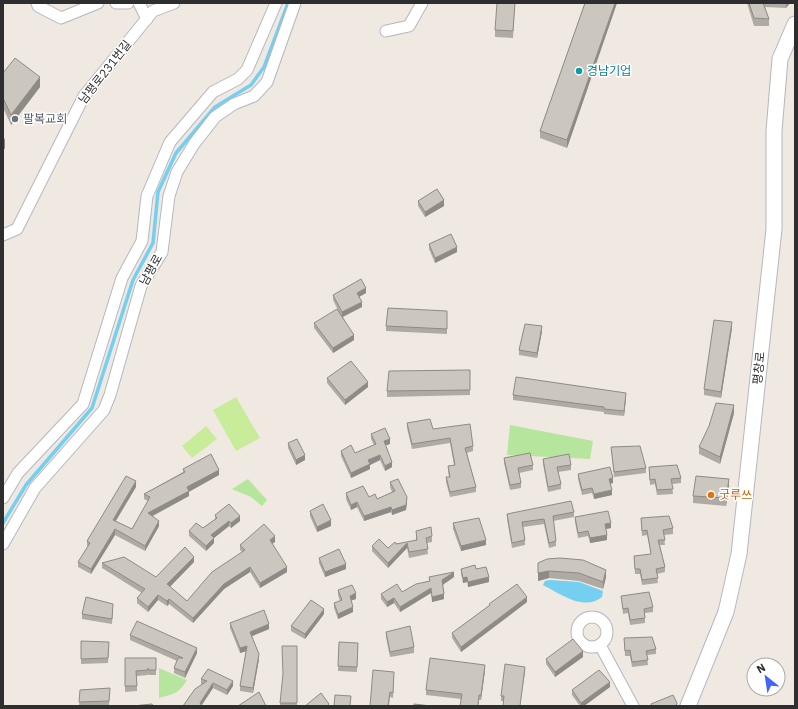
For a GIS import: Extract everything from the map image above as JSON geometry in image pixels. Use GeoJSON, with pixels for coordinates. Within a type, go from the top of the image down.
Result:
{"type":"FeatureCollection","features":[{"type":"Feature","properties":{"kind":"street"},"geometry":{"type":"LineString","coordinates":[[37,3],[38,6],[61,18],[98,3]]}},
{"type":"Feature","properties":{"kind":"street"},"geometry":{"type":"LineString","coordinates":[[116,3],[128,3]]}},
{"type":"Feature","properties":{"kind":"street"},"geometry":{"type":"LineString","coordinates":[[139,3],[147,19]]}},
{"type":"Feature","properties":{"kind":"street","name":"남평로231번길"},"geometry":{"type":"LineString","coordinates":[[3,235],[17,229],[84,96],[153,12],[174,3]]}},
{"type":"Feature","properties":{"kind":"street","name":"남평로"},"geometry":{"type":"LineString","coordinates":[[3,498],[18,473],[83,404],[122,278],[142,241],[148,196],[170,142],[213,92],[238,80],[247,70],[276,3]]}},
{"type":"Feature","properties":{"kind":"street","name":"남평로"},"geometry":{"type":"LineString","coordinates":[[3,544],[35,488],[104,410],[110,395],[141,286],[162,252],[168,196],[177,172],[194,144],[215,117],[234,104],[254,96],[267,82],[295,3]]}},
{"type":"Feature","properties":{"kind":"street"},"geometry":{"type":"LineString","coordinates":[[386,31],[409,26],[422,3]]}},
{"type":"Feature","properties":{"kind":"street","name":"평창로"},"geometry":{"type":"LineString","coordinates":[[688,706],[726,612],[739,554],[774,229],[774,131],[780,59],[795,24]]}},
{"type":"Feature","properties":{"kind":"street"},"geometry":{"type":"LineString","coordinates":[[600,645],[633,706]]}},
{"type":"Feature","properties":{"kind":"green space"},"geometry":{"type":"Polygon","coordinates":[[[236,397],[260,438],[236,451],[213,410],[236,397]]]}},
{"type":"Feature","properties":{"kind":"green space"},"geometry":{"type":"Polygon","coordinates":[[[510,425],[593,441],[590,459],[507,455],[510,425]]]}},
{"type":"Feature","properties":{"kind":"green space"},"geometry":{"type":"Polygon","coordinates":[[[206,426],[217,439],[192,458],[182,446],[206,426]]]}},
{"type":"Feature","properties":{"kind":"green space"},"geometry":{"type":"Polygon","coordinates":[[[248,479],[267,500],[262,506],[251,497],[232,489],[248,479]]]}},
{"type":"Feature","properties":{"kind":"green space"},"geometry":{"type":"Polygon","coordinates":[[[159,668],[187,680],[176,692],[159,698],[159,668]]]}},
{"type":"Feature","properties":{"kind":"water"},"geometry":{"type":"Polygon","coordinates":[[[545,581],[579,582],[603,591],[602,597],[587,603],[572,600],[543,585],[545,581]]]}},
{"type":"Feature","properties":{"kind":"building"},"geometry":{"type":"Polygon","coordinates":[[[497,3],[515,3],[513,31],[495,30],[497,3]]]}},
{"type":"Feature","properties":{"kind":"building","name":"경남기업"},"geometry":{"type":"Polygon","coordinates":[[[585,3],[615,3],[567,140],[540,131],[585,3]]]}},
{"type":"Feature","properties":{"kind":"building"},"geometry":{"type":"Polygon","coordinates":[[[749,3],[763,3],[769,19],[754,18],[749,3]]]}},
{"type":"Feature","properties":{"kind":"building"},"geometry":{"type":"Polygon","coordinates":[[[15,58],[40,77],[11,115],[4,100],[3,102],[3,73],[15,58]]]}},
{"type":"Feature","properties":{"kind":"building"},"geometry":{"type":"Polygon","coordinates":[[[437,189],[444,200],[425,212],[418,201],[437,189]]]}},
{"type":"Feature","properties":{"kind":"building"},"geometry":{"type":"Polygon","coordinates":[[[451,234],[457,247],[435,258],[429,244],[451,234]]]}},
{"type":"Feature","properties":{"kind":"building"},"geometry":{"type":"Polygon","coordinates":[[[361,279],[366,288],[357,293],[362,302],[342,312],[333,295],[361,279]]]}},
{"type":"Feature","properties":{"kind":"building"},"geometry":{"type":"Polygon","coordinates":[[[388,308],[447,311],[447,329],[386,326],[388,308]]]}},
{"type":"Feature","properties":{"kind":"building"},"geometry":{"type":"Polygon","coordinates":[[[337,309],[354,335],[333,348],[314,323],[337,309]]]}},
{"type":"Feature","properties":{"kind":"building"},"geometry":{"type":"Polygon","coordinates":[[[714,320],[732,322],[721,392],[704,389],[714,320]]]}},
{"type":"Feature","properties":{"kind":"building"},"geometry":{"type":"Polygon","coordinates":[[[525,324],[542,326],[537,353],[519,350],[525,324]]]}},
{"type":"Feature","properties":{"kind":"building"},"geometry":{"type":"Polygon","coordinates":[[[351,361],[368,382],[345,400],[327,378],[351,361]]]}},
{"type":"Feature","properties":{"kind":"building"},"geometry":{"type":"Polygon","coordinates":[[[470,370],[470,390],[387,391],[389,371],[470,370]]]}},
{"type":"Feature","properties":{"kind":"building"},"geometry":{"type":"Polygon","coordinates":[[[516,377],[626,393],[624,411],[513,395],[516,377]]]}},
{"type":"Feature","properties":{"kind":"building"},"geometry":{"type":"Polygon","coordinates":[[[716,403],[734,405],[720,457],[699,447],[709,426],[716,403]]]}},
{"type":"Feature","properties":{"kind":"building"},"geometry":{"type":"Polygon","coordinates":[[[430,419],[433,429],[470,424],[473,446],[465,448],[476,487],[450,492],[446,477],[450,477],[448,466],[455,465],[450,438],[412,444],[407,423],[430,419]]]}},
{"type":"Feature","properties":{"kind":"building"},"geometry":{"type":"Polygon","coordinates":[[[385,428],[390,439],[384,441],[392,462],[385,466],[380,455],[368,460],[370,464],[351,473],[341,451],[351,445],[355,453],[376,444],[371,434],[385,428]]]}},
{"type":"Feature","properties":{"kind":"building"},"geometry":{"type":"Polygon","coordinates":[[[297,439],[305,455],[296,460],[288,443],[297,439]]]}},
{"type":"Feature","properties":{"kind":"building"},"geometry":{"type":"Polygon","coordinates":[[[640,446],[646,468],[614,472],[611,447],[640,446]]]}},
{"type":"Feature","properties":{"kind":"building"},"geometry":{"type":"Polygon","coordinates":[[[530,453],[533,465],[518,468],[521,483],[510,485],[504,458],[530,453]]]}},
{"type":"Feature","properties":{"kind":"building"},"geometry":{"type":"Polygon","coordinates":[[[211,454],[219,470],[187,487],[189,491],[148,513],[159,521],[145,546],[115,529],[91,569],[78,562],[90,543],[87,541],[126,476],[136,481],[113,520],[132,529],[150,497],[144,494],[185,472],[183,469],[211,454]]]}},
{"type":"Feature","properties":{"kind":"building"},"geometry":{"type":"Polygon","coordinates":[[[569,454],[571,465],[557,467],[561,484],[548,487],[543,459],[569,454]]]}},
{"type":"Feature","properties":{"kind":"building"},"geometry":{"type":"Polygon","coordinates":[[[677,465],[681,478],[671,479],[673,489],[657,490],[655,479],[650,480],[649,467],[677,465]]]}},
{"type":"Feature","properties":{"kind":"building"},"geometry":{"type":"Polygon","coordinates":[[[610,467],[613,478],[609,479],[612,490],[594,494],[592,488],[582,490],[578,474],[610,467]]]}},
{"type":"Feature","properties":{"kind":"building"},"geometry":{"type":"Polygon","coordinates":[[[696,476],[729,479],[726,498],[693,496],[696,476]]]}},
{"type":"Feature","properties":{"kind":"building"},"geometry":{"type":"Polygon","coordinates":[[[398,479],[407,497],[406,505],[392,510],[391,507],[364,516],[357,502],[351,505],[346,493],[363,486],[369,497],[375,494],[377,499],[395,491],[390,482],[398,479]]]}},
{"type":"Feature","properties":{"kind":"building"},"geometry":{"type":"Polygon","coordinates":[[[571,501],[574,512],[553,516],[556,541],[549,543],[544,519],[522,522],[525,540],[512,543],[507,514],[571,501]]]}},
{"type":"Feature","properties":{"kind":"building"},"geometry":{"type":"Polygon","coordinates":[[[229,504],[240,516],[231,523],[229,521],[211,535],[214,538],[206,546],[189,531],[196,523],[203,528],[217,518],[215,515],[229,504]]]}},
{"type":"Feature","properties":{"kind":"building"},"geometry":{"type":"Polygon","coordinates":[[[323,504],[331,520],[317,527],[310,511],[323,504]]]}},
{"type":"Feature","properties":{"kind":"building"},"geometry":{"type":"Polygon","coordinates":[[[608,511],[611,523],[605,524],[607,535],[590,538],[588,531],[578,533],[575,517],[608,511]]]}},
{"type":"Feature","properties":{"kind":"building"},"geometry":{"type":"Polygon","coordinates":[[[669,516],[673,528],[663,530],[665,540],[658,540],[665,567],[656,569],[658,578],[642,580],[640,569],[635,569],[634,556],[651,554],[647,530],[642,531],[641,518],[669,516]]]}},
{"type":"Feature","properties":{"kind":"building"},"geometry":{"type":"Polygon","coordinates":[[[479,518],[486,540],[461,546],[453,523],[479,518]]]}},
{"type":"Feature","properties":{"kind":"building"},"geometry":{"type":"Polygon","coordinates":[[[264,524],[275,536],[270,540],[287,567],[260,583],[250,567],[224,584],[193,618],[169,599],[167,601],[158,595],[148,607],[137,598],[145,589],[102,563],[124,557],[156,577],[185,547],[194,557],[167,584],[187,601],[212,572],[245,550],[240,545],[264,524]]]}},
{"type":"Feature","properties":{"kind":"building"},"geometry":{"type":"Polygon","coordinates":[[[431,527],[432,536],[426,538],[428,549],[409,552],[407,543],[388,563],[372,546],[379,539],[388,548],[395,542],[396,544],[417,540],[416,531],[431,527]]]}},
{"type":"Feature","properties":{"kind":"building"},"geometry":{"type":"Polygon","coordinates":[[[339,549],[346,564],[325,572],[319,558],[339,549]]]}},
{"type":"Feature","properties":{"kind":"building"},"geometry":{"type":"Polygon","coordinates":[[[560,558],[583,560],[606,570],[603,582],[579,573],[549,571],[538,573],[538,563],[547,559],[560,558]]]}},
{"type":"Feature","properties":{"kind":"building"},"geometry":{"type":"Polygon","coordinates":[[[475,565],[476,569],[486,567],[489,577],[468,582],[467,577],[463,578],[461,569],[475,565]]]}},
{"type":"Feature","properties":{"kind":"building"},"geometry":{"type":"Polygon","coordinates":[[[454,572],[442,580],[444,594],[432,597],[431,588],[400,607],[394,598],[387,602],[381,594],[397,584],[402,592],[416,584],[430,581],[429,577],[454,572]]]}},
{"type":"Feature","properties":{"kind":"building"},"geometry":{"type":"Polygon","coordinates":[[[517,584],[527,597],[461,647],[452,633],[517,584]]]}},
{"type":"Feature","properties":{"kind":"building"},"geometry":{"type":"Polygon","coordinates":[[[352,585],[356,593],[350,596],[353,607],[338,614],[334,603],[342,600],[338,590],[352,585]]]}},
{"type":"Feature","properties":{"kind":"building"},"geometry":{"type":"Polygon","coordinates":[[[649,592],[653,607],[644,609],[645,618],[630,620],[628,608],[623,609],[621,596],[649,592]]]}},
{"type":"Feature","properties":{"kind":"building"},"geometry":{"type":"Polygon","coordinates":[[[86,597],[113,604],[112,619],[82,614],[86,597]]]}},
{"type":"Feature","properties":{"kind":"building"},"geometry":{"type":"Polygon","coordinates":[[[311,600],[324,609],[305,634],[291,626],[311,600]]]}},
{"type":"Feature","properties":{"kind":"building"},"geometry":{"type":"Polygon","coordinates":[[[264,610],[269,624],[250,632],[259,654],[253,688],[240,686],[247,646],[240,648],[230,623],[264,610]]]}},
{"type":"Feature","properties":{"kind":"building"},"geometry":{"type":"Polygon","coordinates":[[[137,621],[197,648],[185,672],[174,668],[178,658],[183,658],[130,635],[137,621]]]}},
{"type":"Feature","properties":{"kind":"building"},"geometry":{"type":"Polygon","coordinates":[[[410,626],[414,647],[390,652],[386,632],[410,626]]]}},
{"type":"Feature","properties":{"kind":"building"},"geometry":{"type":"Polygon","coordinates":[[[652,637],[656,649],[646,651],[648,660],[632,662],[630,650],[625,651],[624,638],[652,637]]]}},
{"type":"Feature","properties":{"kind":"building"},"geometry":{"type":"Polygon","coordinates":[[[573,639],[583,651],[555,672],[546,659],[573,639]]]}},
{"type":"Feature","properties":{"kind":"building"},"geometry":{"type":"Polygon","coordinates":[[[81,641],[109,642],[108,658],[81,659],[81,641]]]}},
{"type":"Feature","properties":{"kind":"building"},"geometry":{"type":"Polygon","coordinates":[[[339,642],[358,643],[357,667],[338,666],[339,642]]]}},
{"type":"Feature","properties":{"kind":"building"},"geometry":{"type":"Polygon","coordinates":[[[282,646],[297,646],[297,703],[280,703],[283,674],[282,646]]]}},
{"type":"Feature","properties":{"kind":"building"},"geometry":{"type":"Polygon","coordinates":[[[125,658],[156,658],[156,670],[149,670],[148,668],[148,670],[136,671],[137,686],[125,686],[125,658]]]}},
{"type":"Feature","properties":{"kind":"building"},"geometry":{"type":"Polygon","coordinates":[[[430,658],[485,665],[478,706],[460,706],[462,694],[426,690],[430,658]]]}},
{"type":"Feature","properties":{"kind":"building"},"geometry":{"type":"Polygon","coordinates":[[[505,664],[525,667],[520,706],[503,706],[504,696],[501,696],[505,664]]]}},
{"type":"Feature","properties":{"kind":"building"},"geometry":{"type":"Polygon","coordinates":[[[208,669],[233,681],[227,690],[213,683],[200,703],[202,706],[183,706],[195,689],[207,681],[201,679],[208,669]]]}},
{"type":"Feature","properties":{"kind":"building"},"geometry":{"type":"Polygon","coordinates":[[[373,670],[394,672],[393,693],[390,692],[388,706],[370,706],[373,670]]]}},
{"type":"Feature","properties":{"kind":"building"},"geometry":{"type":"Polygon","coordinates":[[[599,670],[610,682],[581,703],[572,690],[599,670]]]}},
{"type":"Feature","properties":{"kind":"building"},"geometry":{"type":"Polygon","coordinates":[[[110,688],[109,701],[79,702],[80,690],[110,688]]]}},
{"type":"Feature","properties":{"kind":"building"},"geometry":{"type":"Polygon","coordinates":[[[259,692],[266,706],[238,706],[259,692]]]}},
{"type":"Feature","properties":{"kind":"building"},"geometry":{"type":"Polygon","coordinates":[[[321,693],[329,704],[327,706],[305,706],[321,693]]]}},
{"type":"Feature","properties":{"kind":"building"},"geometry":{"type":"Polygon","coordinates":[[[335,695],[351,696],[350,706],[334,706],[335,695]]]}},
{"type":"Feature","properties":{"kind":"building"},"geometry":{"type":"Polygon","coordinates":[[[673,695],[677,703],[676,706],[652,706],[651,704],[673,695]]]}},
{"type":"Feature","properties":{"kind":"building"},"geometry":{"type":"Polygon","coordinates":[[[152,704],[153,706],[133,706],[152,704]]]}},
{"type":"Feature","properties":{"kind":"building"},"geometry":{"type":"Polygon","coordinates":[[[414,704],[431,706],[414,706],[414,704]]]}},
{"type":"Feature","properties":{"kind":"waterway"},"geometry":{"type":"LineString","coordinates":[[3,523],[26,485],[92,408],[133,280],[153,243],[158,192],[176,153],[215,107],[251,85],[264,67],[288,3]]}},
{"type":"Feature","properties":{"kind":"place","name":"경남기업"},"geometry":{"type":"Point","coordinates":[579,71]}},
{"type":"Feature","properties":{"kind":"place","name":"팔복교회"},"geometry":{"type":"Point","coordinates":[15,119]}},
{"type":"Feature","properties":{"kind":"place","name":"굿루쓰"},"geometry":{"type":"Point","coordinates":[711,495]}}]}
